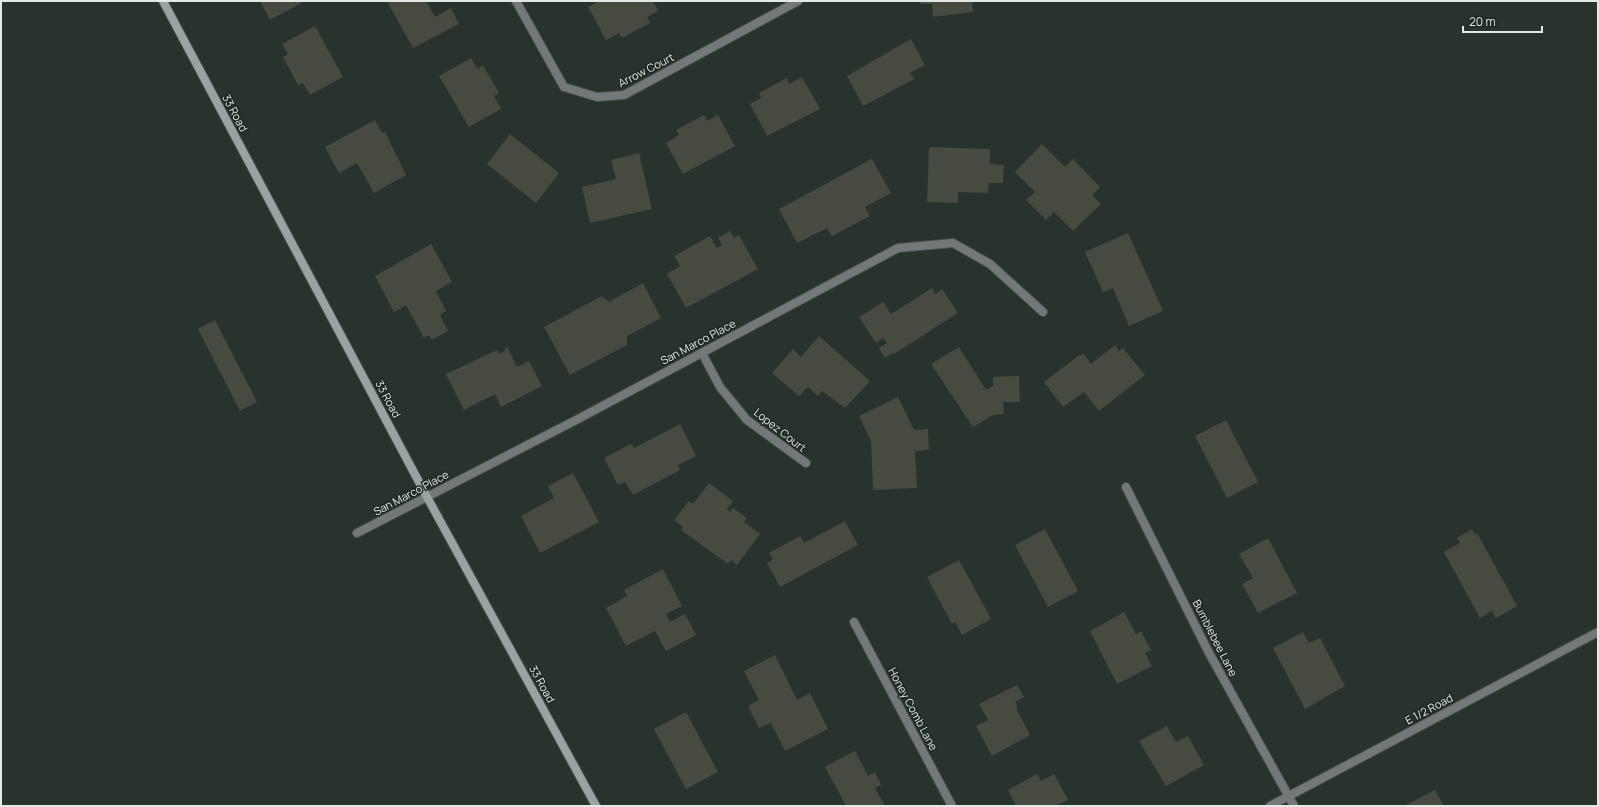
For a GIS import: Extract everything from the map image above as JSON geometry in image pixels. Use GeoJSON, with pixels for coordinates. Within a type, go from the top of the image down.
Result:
{"type":"FeatureCollection","features":[{"type":"Feature","properties":{"kind":"main road","name":"33 Road"},"geometry":{"type":"LineString","coordinates":[[163,1],[427,497],[596,806]]}},
{"type":"Feature","properties":{"kind":"street","name":"Arrow Court"},"geometry":{"type":"LineString","coordinates":[[516,1],[564,87],[597,97],[624,95],[798,1]]}},
{"type":"Feature","properties":{"kind":"street","name":"San Marco Place"},"geometry":{"type":"LineString","coordinates":[[358,533],[702,353],[898,248],[953,243],[990,264],[1043,312]]}},
{"type":"Feature","properties":{"kind":"street","name":"Lopez Court"},"geometry":{"type":"LineString","coordinates":[[702,353],[720,387],[748,420],[806,464]]}},
{"type":"Feature","properties":{"kind":"street","name":"Bumblebee Lane"},"geometry":{"type":"LineString","coordinates":[[1126,487],[1208,651],[1294,806]]}},
{"type":"Feature","properties":{"kind":"street","name":"Honey Comb Lane"},"geometry":{"type":"LineString","coordinates":[[854,622],[952,806]]}},
{"type":"Feature","properties":{"kind":"street","name":"E 1/2 Road"},"geometry":{"type":"LineString","coordinates":[[1270,806],[1598,632]]}},
{"type":"Feature","properties":{"kind":"building"},"geometry":{"type":"Polygon","coordinates":[[[260,1],[305,1],[270,20],[260,1]]]}},
{"type":"Feature","properties":{"kind":"building"},"geometry":{"type":"Polygon","coordinates":[[[387,1],[426,1],[435,17],[451,8],[459,24],[413,48],[387,1]]]}},
{"type":"Feature","properties":{"kind":"building"},"geometry":{"type":"Polygon","coordinates":[[[600,1],[653,1],[658,11],[647,17],[650,23],[622,38],[619,33],[606,40],[588,7],[600,1]]]}},
{"type":"Feature","properties":{"kind":"building"},"geometry":{"type":"Polygon","coordinates":[[[920,1],[972,1],[973,12],[933,17],[932,4],[920,4],[920,1]]]}},
{"type":"Feature","properties":{"kind":"building"},"geometry":{"type":"Polygon","coordinates":[[[315,26],[343,77],[310,95],[303,83],[298,85],[283,57],[288,54],[282,44],[315,26]]]}},
{"type":"Feature","properties":{"kind":"building"},"geometry":{"type":"Polygon","coordinates":[[[911,39],[925,65],[910,73],[914,79],[863,106],[847,76],[911,39]]]}},
{"type":"Feature","properties":{"kind":"building"},"geometry":{"type":"Polygon","coordinates":[[[471,58],[478,69],[483,65],[499,93],[494,96],[501,109],[469,127],[439,76],[471,58]]]}},
{"type":"Feature","properties":{"kind":"building"},"geometry":{"type":"Polygon","coordinates":[[[802,77],[820,109],[767,136],[750,104],[761,98],[759,93],[787,78],[789,84],[802,77]]]}},
{"type":"Feature","properties":{"kind":"building"},"geometry":{"type":"Polygon","coordinates":[[[704,115],[707,121],[718,115],[735,146],[683,174],[666,143],[679,135],[676,130],[704,115]]]}},
{"type":"Feature","properties":{"kind":"building"},"geometry":{"type":"Polygon","coordinates":[[[375,120],[382,133],[385,132],[406,175],[374,193],[357,163],[339,173],[325,147],[375,120]]]}},
{"type":"Feature","properties":{"kind":"building"},"geometry":{"type":"Polygon","coordinates":[[[510,134],[559,173],[536,203],[487,164],[510,134]]]}},
{"type":"Feature","properties":{"kind":"building"},"geometry":{"type":"Polygon","coordinates":[[[1042,144],[1065,167],[1073,159],[1100,187],[1092,195],[1101,204],[1073,231],[1054,212],[1046,220],[1026,200],[1035,192],[1015,172],[1042,144]]]}},
{"type":"Feature","properties":{"kind":"building"},"geometry":{"type":"Polygon","coordinates":[[[929,147],[990,149],[990,164],[1004,165],[1003,183],[989,183],[988,193],[958,192],[958,203],[927,202],[929,147]]]}},
{"type":"Feature","properties":{"kind":"building"},"geometry":{"type":"Polygon","coordinates":[[[639,153],[652,209],[590,223],[582,187],[616,179],[611,160],[639,153]]]}},
{"type":"Feature","properties":{"kind":"building"},"geometry":{"type":"Polygon","coordinates":[[[872,159],[891,193],[865,207],[870,216],[832,236],[827,228],[797,243],[779,209],[872,159]]]}},
{"type":"Feature","properties":{"kind":"building"},"geometry":{"type":"Polygon","coordinates":[[[730,231],[734,238],[739,235],[758,269],[686,308],[667,274],[680,266],[674,256],[710,236],[717,248],[722,245],[718,238],[730,231]]]}},
{"type":"Feature","properties":{"kind":"building"},"geometry":{"type":"Polygon","coordinates":[[[1128,233],[1163,311],[1129,326],[1113,288],[1103,292],[1085,252],[1128,233]]]}},
{"type":"Feature","properties":{"kind":"building"},"geometry":{"type":"Polygon","coordinates":[[[431,244],[452,282],[436,291],[446,311],[440,315],[448,331],[432,340],[429,335],[424,338],[406,305],[394,312],[375,276],[431,244]]]}},
{"type":"Feature","properties":{"kind":"building"},"geometry":{"type":"Polygon","coordinates":[[[643,283],[661,318],[627,336],[627,345],[570,375],[544,327],[602,296],[609,302],[643,283]]]}},
{"type":"Feature","properties":{"kind":"building"},"geometry":{"type":"Polygon","coordinates":[[[932,288],[935,294],[942,289],[958,313],[894,354],[893,353],[885,358],[879,348],[887,343],[883,338],[876,343],[859,317],[883,302],[891,314],[932,288]]]}},
{"type":"Feature","properties":{"kind":"building"},"geometry":{"type":"Polygon","coordinates":[[[215,320],[257,402],[240,411],[198,329],[215,320]]]}},
{"type":"Feature","properties":{"kind":"building"},"geometry":{"type":"Polygon","coordinates":[[[819,336],[870,381],[845,408],[822,391],[818,396],[808,387],[799,396],[772,373],[793,349],[801,357],[819,336]]]}},
{"type":"Feature","properties":{"kind":"building"},"geometry":{"type":"Polygon","coordinates":[[[1115,345],[1119,351],[1123,348],[1145,375],[1099,411],[1084,392],[1063,407],[1044,382],[1078,356],[1084,354],[1091,364],[1115,345]]]}},
{"type":"Feature","properties":{"kind":"building"},"geometry":{"type":"Polygon","coordinates":[[[507,347],[517,367],[529,361],[542,386],[501,407],[495,394],[464,410],[446,374],[497,350],[499,354],[506,350],[505,348],[507,347]]]}},
{"type":"Feature","properties":{"kind":"building"},"geometry":{"type":"Polygon","coordinates":[[[959,347],[986,390],[993,386],[993,377],[1019,376],[1020,402],[1003,402],[1004,414],[993,415],[973,427],[931,364],[959,347]]]}},
{"type":"Feature","properties":{"kind":"building"},"geometry":{"type":"Polygon","coordinates":[[[898,397],[914,430],[928,429],[929,450],[915,451],[917,488],[873,490],[871,441],[859,416],[898,397]]]}},
{"type":"Feature","properties":{"kind":"building"},"geometry":{"type":"Polygon","coordinates":[[[1226,420],[1258,482],[1227,498],[1195,436],[1226,420]]]}},
{"type":"Feature","properties":{"kind":"building"},"geometry":{"type":"Polygon","coordinates":[[[680,424],[696,456],[678,465],[680,470],[633,495],[625,482],[618,485],[604,458],[631,444],[634,448],[680,424]]]}},
{"type":"Feature","properties":{"kind":"building"},"geometry":{"type":"Polygon","coordinates":[[[573,473],[599,522],[540,553],[521,516],[554,498],[548,486],[573,473]]]}},
{"type":"Feature","properties":{"kind":"building"},"geometry":{"type":"Polygon","coordinates":[[[709,483],[733,501],[727,509],[730,512],[733,508],[747,518],[744,522],[760,534],[737,565],[731,560],[728,564],[681,530],[683,527],[674,520],[689,501],[693,504],[709,483]]]}},
{"type":"Feature","properties":{"kind":"building"},"geometry":{"type":"Polygon","coordinates":[[[845,521],[858,545],[780,587],[767,563],[773,559],[769,553],[800,536],[804,543],[845,521]]]}},
{"type":"Feature","properties":{"kind":"building"},"geometry":{"type":"Polygon","coordinates":[[[1045,529],[1078,591],[1048,607],[1015,545],[1045,529]]]}},
{"type":"Feature","properties":{"kind":"building"},"geometry":{"type":"Polygon","coordinates":[[[1472,529],[1475,535],[1477,533],[1517,606],[1496,618],[1492,611],[1480,618],[1444,552],[1460,543],[1457,538],[1472,529]]]}},
{"type":"Feature","properties":{"kind":"building"},"geometry":{"type":"Polygon","coordinates":[[[1268,538],[1297,593],[1258,613],[1242,584],[1253,578],[1239,554],[1268,538]]]}},
{"type":"Feature","properties":{"kind":"building"},"geometry":{"type":"Polygon","coordinates":[[[959,560],[991,619],[962,635],[955,622],[952,624],[927,577],[959,560]]]}},
{"type":"Feature","properties":{"kind":"building"},"geometry":{"type":"Polygon","coordinates":[[[663,569],[682,606],[666,614],[670,622],[685,614],[696,635],[666,651],[655,631],[626,646],[606,608],[627,596],[624,590],[663,569]]]}},
{"type":"Feature","properties":{"kind":"building"},"geometry":{"type":"Polygon","coordinates":[[[1124,612],[1136,634],[1141,631],[1151,650],[1145,653],[1152,666],[1117,684],[1090,631],[1124,612]]]}},
{"type":"Feature","properties":{"kind":"building"},"geometry":{"type":"Polygon","coordinates":[[[1303,632],[1309,643],[1320,638],[1345,686],[1305,709],[1273,648],[1303,632]]]}},
{"type":"Feature","properties":{"kind":"building"},"geometry":{"type":"Polygon","coordinates":[[[775,655],[797,700],[810,693],[828,729],[785,751],[771,723],[759,728],[748,706],[759,700],[744,671],[775,655]]]}},
{"type":"Feature","properties":{"kind":"building"},"geometry":{"type":"Polygon","coordinates":[[[1017,685],[1024,697],[1015,702],[1018,707],[1016,708],[1030,735],[992,756],[976,726],[988,720],[979,704],[1017,685]]]}},
{"type":"Feature","properties":{"kind":"building"},"geometry":{"type":"Polygon","coordinates":[[[686,712],[718,772],[686,789],[654,729],[686,712]]]}},
{"type":"Feature","properties":{"kind":"building"},"geometry":{"type":"Polygon","coordinates":[[[1167,726],[1176,742],[1188,736],[1204,765],[1166,786],[1139,741],[1167,726]]]}},
{"type":"Feature","properties":{"kind":"building"},"geometry":{"type":"Polygon","coordinates":[[[855,751],[868,776],[875,772],[881,785],[875,788],[885,806],[846,806],[825,767],[855,751]]]}},
{"type":"Feature","properties":{"kind":"building"},"geometry":{"type":"Polygon","coordinates":[[[1037,774],[1041,781],[1054,774],[1068,800],[1056,806],[1016,806],[1008,790],[1037,774]]]}},
{"type":"Feature","properties":{"kind":"building"},"geometry":{"type":"Polygon","coordinates":[[[1435,790],[1444,806],[1404,806],[1435,790]]]}}]}
